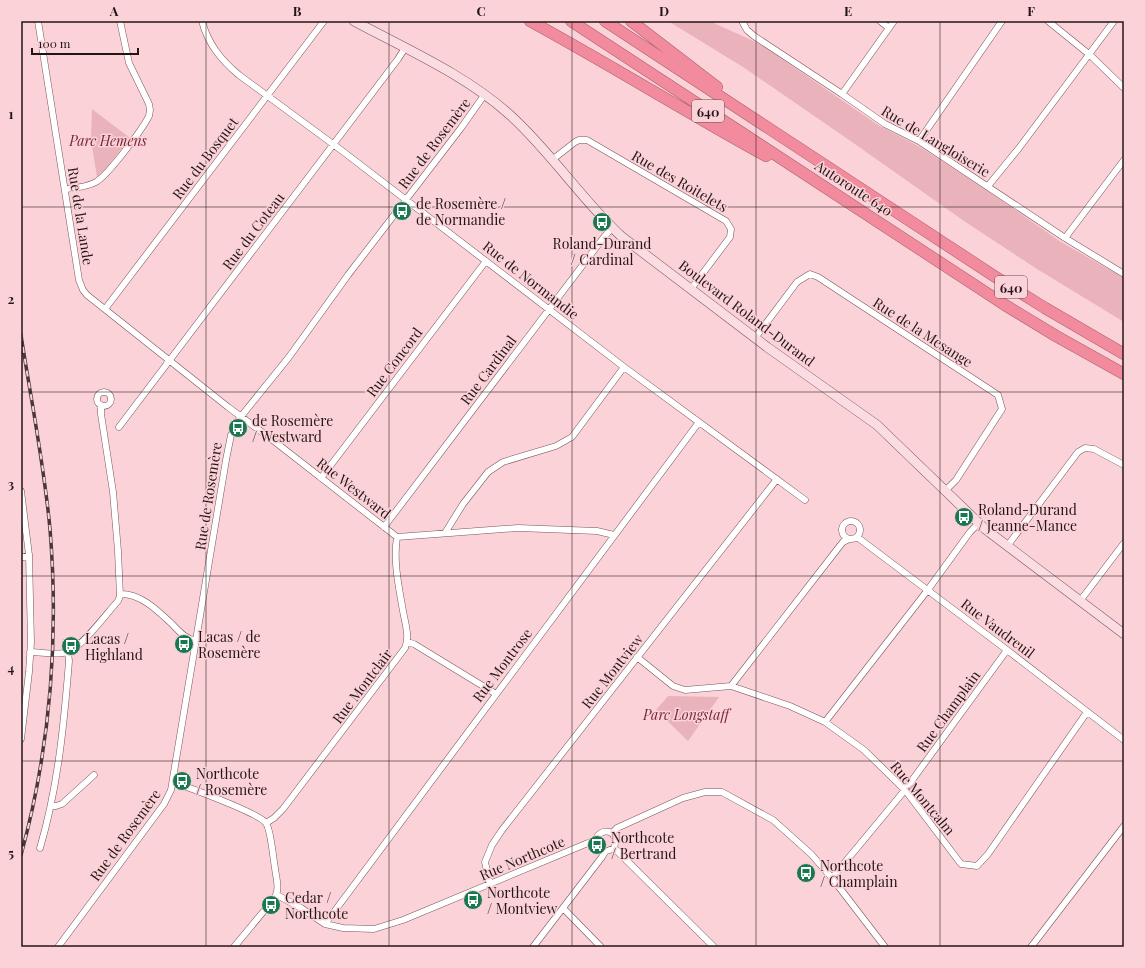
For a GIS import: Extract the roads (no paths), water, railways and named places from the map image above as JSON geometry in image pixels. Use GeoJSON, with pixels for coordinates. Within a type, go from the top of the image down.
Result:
{"type":"FeatureCollection","features":[{"type":"Feature","properties":{"kind":"highway"},"geometry":{"type":"LineString","coordinates":[[530,21],[603,62],[709,125],[845,200]]}},
{"type":"Feature","properties":{"kind":"highway","name":"Autoroute 640"},"geometry":{"type":"LineString","coordinates":[[571,21],[1028,319],[1124,374]]}},
{"type":"Feature","properties":{"kind":"highway","name":"Autoroute 640"},"geometry":{"type":"LineString","coordinates":[[605,21],[1033,301],[1124,354]]}},
{"type":"Feature","properties":{"kind":"highway"},"geometry":{"type":"LineString","coordinates":[[631,21],[786,140]]}},
{"type":"Feature","properties":{"kind":"street","name":"Rue de la Lande"},"geometry":{"type":"LineString","coordinates":[[38,21],[81,287],[105,309]]}},
{"type":"Feature","properties":{"kind":"street"},"geometry":{"type":"LineString","coordinates":[[66,189],[92,184],[102,178],[150,116],[149,104],[127,59],[120,21]]}},
{"type":"Feature","properties":{"kind":"street","name":"Rue de Normandie"},"geometry":{"type":"LineString","coordinates":[[202,21],[211,45],[222,60],[239,75],[334,144],[624,367],[805,500]]}},
{"type":"Feature","properties":{"kind":"street","name":"Rue du Bosquet"},"geometry":{"type":"LineString","coordinates":[[105,309],[324,21]]}},
{"type":"Feature","properties":{"kind":"street","name":"Boulevard Roland-Durand"},"geometry":{"type":"LineString","coordinates":[[354,21],[458,77],[485,94],[521,125],[612,228],[632,245],[755,338],[877,425],[979,523],[1124,634]]}},
{"type":"Feature","properties":{"kind":"street","name":"Rue de Langloiserie"},"geometry":{"type":"LineString","coordinates":[[742,21],[747,30],[754,36],[885,124],[919,141],[1065,238],[1124,274]]}},
{"type":"Feature","properties":{"kind":"street"},"geometry":{"type":"LineString","coordinates":[[880,21],[889,28]]}},
{"type":"Feature","properties":{"kind":"street"},"geometry":{"type":"LineString","coordinates":[[842,94],[894,21]]}},
{"type":"Feature","properties":{"kind":"street"},"geometry":{"type":"LineString","coordinates":[[919,141],[1002,21]]}},
{"type":"Feature","properties":{"kind":"street"},"geometry":{"type":"LineString","coordinates":[[1048,21],[1090,55],[1124,88]]}},
{"type":"Feature","properties":{"kind":"street"},"geometry":{"type":"LineString","coordinates":[[988,186],[1019,148],[1114,21]]}},
{"type":"Feature","properties":{"kind":"street","name":"Rue du Coteau"},"geometry":{"type":"LineString","coordinates":[[119,426],[334,144],[398,59],[404,48]]}},
{"type":"Feature","properties":{"kind":"street","name":"Rue de Rosemère"},"geometry":{"type":"LineString","coordinates":[[58,947],[169,796],[173,783],[184,708],[233,428],[289,357],[341,284],[461,128],[485,94]]}},
{"type":"Feature","properties":{"kind":"street","name":"Rue des Roitelets"},"geometry":{"type":"LineString","coordinates":[[552,160],[575,142],[579,140],[587,140],[726,221],[731,229],[731,234],[728,240],[691,289]]}},
{"type":"Feature","properties":{"kind":"street"},"geometry":{"type":"LineString","coordinates":[[1065,238],[1124,160]]}},
{"type":"Feature","properties":{"kind":"street","name":"Rue Cardinal"},"geometry":{"type":"LineString","coordinates":[[384,528],[612,228]]}},
{"type":"Feature","properties":{"kind":"street","name":"Rue Concord"},"geometry":{"type":"LineString","coordinates":[[321,478],[486,261]]}},
{"type":"Feature","properties":{"kind":"street","name":"Rue de la Mesange"},"geometry":{"type":"LineString","coordinates":[[755,338],[797,282],[810,274],[818,277],[998,395],[1002,409],[956,480],[945,491]]}},
{"type":"Feature","properties":{"kind":"street","name":"Rue Westward"},"geometry":{"type":"LineString","coordinates":[[105,309],[169,361],[397,537],[518,528],[596,531],[614,535]]}},
{"type":"Feature","properties":{"kind":"street"},"geometry":{"type":"LineString","coordinates":[[445,533],[463,504],[488,472],[503,462],[556,446],[572,437],[624,367]]}},
{"type":"Feature","properties":{"kind":"street"},"geometry":{"type":"LineString","coordinates":[[30,652],[68,652],[82,641],[118,601],[121,594],[113,498],[101,405]]}},
{"type":"Feature","properties":{"kind":"street","name":"Rue Montrose"},"geometry":{"type":"LineString","coordinates":[[325,924],[698,422]]}},
{"type":"Feature","properties":{"kind":"street"},"geometry":{"type":"LineString","coordinates":[[1008,546],[1078,452],[1085,448],[1094,449],[1124,465]]}},
{"type":"Feature","properties":{"kind":"street","name":"Rue Montview"},"geometry":{"type":"LineString","coordinates":[[490,884],[485,862],[492,845],[502,830],[777,479]]}},
{"type":"Feature","properties":{"kind":"street"},"geometry":{"type":"LineString","coordinates":[[21,491],[29,555],[30,652],[22,717],[21,739]]}},
{"type":"Feature","properties":{"kind":"street"},"geometry":{"type":"LineString","coordinates":[[731,686],[843,542],[857,537],[860,527],[851,521],[845,524],[842,530],[844,536],[849,539]]}},
{"type":"Feature","properties":{"kind":"street"},"geometry":{"type":"LineString","coordinates":[[825,722],[970,532],[979,523]]}},
{"type":"Feature","properties":{"kind":"street","name":"Rue Montclair"},"geometry":{"type":"LineString","coordinates":[[266,823],[274,818],[283,809],[404,651],[407,642],[397,571],[397,537]]}},
{"type":"Feature","properties":{"kind":"street","name":"Rue Vaudreuil"},"geometry":{"type":"LineString","coordinates":[[857,537],[1124,740]]}},
{"type":"Feature","properties":{"kind":"street"},"geometry":{"type":"LineString","coordinates":[[1080,601],[1124,543]]}},
{"type":"Feature","properties":{"kind":"street"},"geometry":{"type":"LineString","coordinates":[[21,558],[29,555]]}},
{"type":"Feature","properties":{"kind":"street"},"geometry":{"type":"LineString","coordinates":[[121,594],[132,595],[143,601],[162,614],[187,639],[196,641]]}},
{"type":"Feature","properties":{"kind":"street"},"geometry":{"type":"LineString","coordinates":[[407,642],[414,644],[496,694]]}},
{"type":"Feature","properties":{"kind":"street","name":"Rue Champlain"},"geometry":{"type":"LineString","coordinates":[[832,878],[905,790],[1007,650]]}},
{"type":"Feature","properties":{"kind":"street"},"geometry":{"type":"LineString","coordinates":[[40,848],[51,806],[65,718],[69,658],[68,652]]}},
{"type":"Feature","properties":{"kind":"street","name":"Rue Montcalm"},"geometry":{"type":"LineString","coordinates":[[637,657],[673,686],[685,690],[731,686],[790,706],[825,722],[864,750],[905,790],[961,864],[977,866],[988,854],[1087,712]]}},
{"type":"Feature","properties":{"kind":"street"},"geometry":{"type":"LineString","coordinates":[[51,806],[62,804],[94,775]]}},
{"type":"Feature","properties":{"kind":"street"},"geometry":{"type":"LineString","coordinates":[[173,783],[210,796],[259,818],[266,823],[278,887],[277,895],[234,947]]}},
{"type":"Feature","properties":{"kind":"street","name":"Rue Northcote"},"geometry":{"type":"LineString","coordinates":[[277,895],[301,908],[325,924],[343,928],[374,929],[403,920],[595,841],[601,832],[607,831],[612,833],[617,828],[683,798],[705,792],[722,792],[773,820],[811,854],[832,878],[885,947]]}},
{"type":"Feature","properties":{"kind":"street"},"geometry":{"type":"LineString","coordinates":[[1031,947],[1124,826]]}},
{"type":"Feature","properties":{"kind":"street"},"geometry":{"type":"LineString","coordinates":[[595,841],[598,848],[604,852],[609,851],[614,848],[616,837],[612,833]]}},
{"type":"Feature","properties":{"kind":"street"},"geometry":{"type":"LineString","coordinates":[[614,848],[714,947]]}},
{"type":"Feature","properties":{"kind":"street"},"geometry":{"type":"LineString","coordinates":[[533,947],[602,857],[604,852]]}},
{"type":"Feature","properties":{"kind":"street"},"geometry":{"type":"LineString","coordinates":[[563,908],[601,947]]}},
{"type":"Feature","properties":{"kind":"railway"},"geometry":{"type":"LineString","coordinates":[[21,335],[41,456],[50,529],[53,570],[50,694],[39,775],[21,855]]}},
{"type":"Feature","properties":{"kind":"place","name":"de Rosemère / de Normandie"},"geometry":{"type":"Point","coordinates":[402,211]}},
{"type":"Feature","properties":{"kind":"place","name":"Roland-Durand / Cardinal"},"geometry":{"type":"Point","coordinates":[602,222]}},
{"type":"Feature","properties":{"kind":"place","name":"de Rosemère / Westward"},"geometry":{"type":"Point","coordinates":[238,428]}},
{"type":"Feature","properties":{"kind":"place","name":"Roland-Durand / Jeanne-Mance"},"geometry":{"type":"Point","coordinates":[964,517]}},
{"type":"Feature","properties":{"kind":"place","name":"Lacas / de Rosemère"},"geometry":{"type":"Point","coordinates":[184,644]}},
{"type":"Feature","properties":{"kind":"place","name":"Lacas / Highland"},"geometry":{"type":"Point","coordinates":[71,646]}},
{"type":"Feature","properties":{"kind":"place","name":"Northcote / Rosemère"},"geometry":{"type":"Point","coordinates":[182,781]}},
{"type":"Feature","properties":{"kind":"place","name":"Northcote / Bertrand"},"geometry":{"type":"Point","coordinates":[597,845]}},
{"type":"Feature","properties":{"kind":"place","name":"Northcote / Champlain"},"geometry":{"type":"Point","coordinates":[806,873]}},
{"type":"Feature","properties":{"kind":"place","name":"Northcote / Montview"},"geometry":{"type":"Point","coordinates":[473,900]}},
{"type":"Feature","properties":{"kind":"place","name":"Cedar / Northcote"},"geometry":{"type":"Point","coordinates":[271,905]}},
{"type":"Feature","properties":{"kind":"park label","name":"Parc Hemens"},"geometry":{"type":"Point","coordinates":[108,140]}},
{"type":"Feature","properties":{"kind":"park label","name":"Parc Longstaff"},"geometry":{"type":"Point","coordinates":[686,714]}}]}
